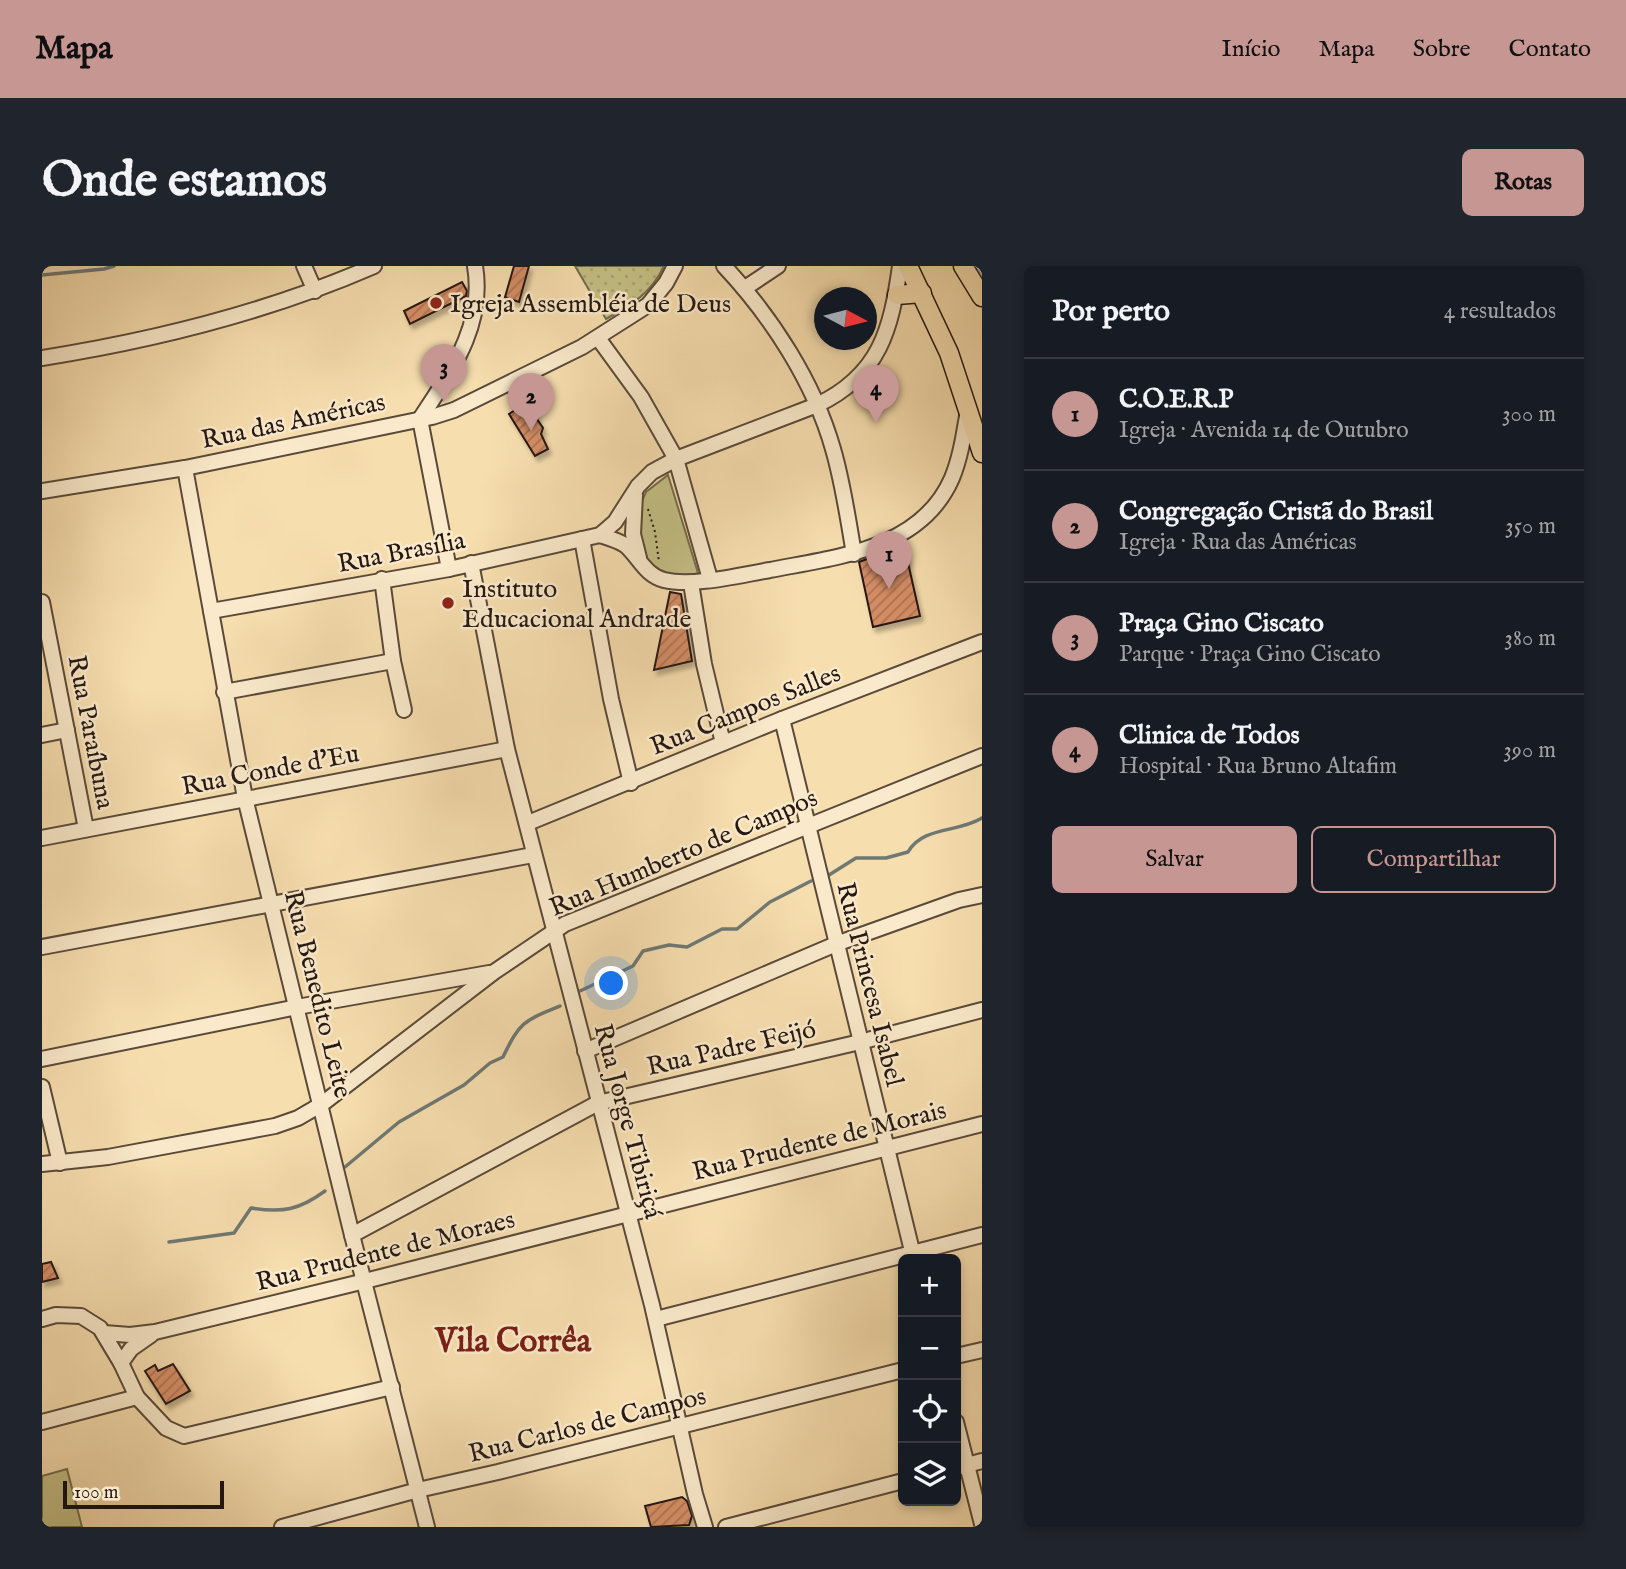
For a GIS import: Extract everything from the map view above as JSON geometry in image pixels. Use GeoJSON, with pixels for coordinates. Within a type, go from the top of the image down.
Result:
{"type":"FeatureCollection","features":[{"type":"Feature","properties":{"kind":"main road"},"geometry":{"type":"LineString","coordinates":[[908,266],[960,382],[975,408],[974,429],[982,453]]}},
{"type":"Feature","properties":{"kind":"main road"},"geometry":{"type":"LineString","coordinates":[[963,266],[982,297]]}},
{"type":"Feature","properties":{"kind":"main road"},"geometry":{"type":"LineString","coordinates":[[897,295],[922,293]]}},
{"type":"Feature","properties":{"kind":"main road"},"geometry":{"type":"LineString","coordinates":[[960,382],[976,396],[982,397]]}},
{"type":"Feature","properties":{"kind":"street"},"geometry":{"type":"LineString","coordinates":[[304,266],[315,290]]}},
{"type":"Feature","properties":{"kind":"street"},"geometry":{"type":"LineString","coordinates":[[42,358],[153,337],[223,320],[315,290],[374,266]]}},
{"type":"Feature","properties":{"kind":"street"},"geometry":{"type":"LineString","coordinates":[[449,569],[420,419],[462,352],[471,331],[478,297],[475,266]]}},
{"type":"Feature","properties":{"kind":"street"},"geometry":{"type":"LineString","coordinates":[[724,266],[773,325],[817,405],[833,447],[854,554]]}},
{"type":"Feature","properties":{"kind":"street"},"geometry":{"type":"LineString","coordinates":[[745,288],[778,266]]}},
{"type":"Feature","properties":{"kind":"street"},"geometry":{"type":"LineString","coordinates":[[901,266],[897,295],[887,328],[874,360],[858,380],[838,395],[817,405],[676,459],[652,472],[635,490],[615,522],[600,535],[624,545],[642,566],[661,579],[691,583],[854,554],[878,546],[915,525],[944,492],[975,408]]}},
{"type":"Feature","properties":{"kind":"street","name":"Rua das Américas"},"geometry":{"type":"LineString","coordinates":[[42,491],[185,468],[420,419],[460,408],[598,338],[648,305],[673,269]]}},
{"type":"Feature","properties":{"kind":"street"},"geometry":{"type":"LineString","coordinates":[[598,338],[641,397],[676,459],[710,579]]}},
{"type":"Feature","properties":{"kind":"street"},"geometry":{"type":"LineString","coordinates":[[444,382],[460,408]]}},
{"type":"Feature","properties":{"kind":"street","name":"Rua Benedito Leite"},"geometry":{"type":"LineString","coordinates":[[185,468],[245,799],[427,1527]]}},
{"type":"Feature","properties":{"kind":"street"},"geometry":{"type":"LineString","coordinates":[[635,490],[633,534],[642,566]]}},
{"type":"Feature","properties":{"kind":"street","name":"Rua Brasília"},"geometry":{"type":"LineString","coordinates":[[211,611],[449,569],[600,535]]}},
{"type":"Feature","properties":{"kind":"street"},"geometry":{"type":"LineString","coordinates":[[582,540],[611,699],[631,782]]}},
{"type":"Feature","properties":{"kind":"street","name":"Rua Jorge Tibiriçá"},"geometry":{"type":"LineString","coordinates":[[471,563],[507,748],[656,1319],[695,1494],[705,1527]]}},
{"type":"Feature","properties":{"kind":"street"},"geometry":{"type":"LineString","coordinates":[[382,579],[393,661],[404,710]]}},
{"type":"Feature","properties":{"kind":"street"},"geometry":{"type":"LineString","coordinates":[[691,583],[704,664],[723,743]]}},
{"type":"Feature","properties":{"kind":"street","name":"Rua Paraíbuna"},"geometry":{"type":"LineString","coordinates":[[42,602],[86,830]]}},
{"type":"Feature","properties":{"kind":"street","name":"Rua Campos Salles"},"geometry":{"type":"LineString","coordinates":[[528,823],[782,719],[982,642]]}},
{"type":"Feature","properties":{"kind":"street"},"geometry":{"type":"LineString","coordinates":[[225,692],[393,661]]}},
{"type":"Feature","properties":{"kind":"street","name":"Rua Princesa Isabel"},"geometry":{"type":"LineString","coordinates":[[782,719],[913,1254]]}},
{"type":"Feature","properties":{"kind":"street"},"geometry":{"type":"LineString","coordinates":[[42,735],[67,730]]}},
{"type":"Feature","properties":{"kind":"street","name":"Rua Conde d'Eu"},"geometry":{"type":"LineString","coordinates":[[42,838],[507,748]]}},
{"type":"Feature","properties":{"kind":"street","name":"Rua Humberto de Campos"},"geometry":{"type":"LineString","coordinates":[[42,1164],[108,1157],[275,1126],[298,1118],[322,1104],[494,972],[553,931],[807,825],[982,756]]}},
{"type":"Feature","properties":{"kind":"street"},"geometry":{"type":"LineString","coordinates":[[42,947],[533,855]]}},
{"type":"Feature","properties":{"kind":"street"},"geometry":{"type":"LineString","coordinates":[[584,1051],[836,944],[959,900],[982,895]]}},
{"type":"Feature","properties":{"kind":"street"},"geometry":{"type":"LineString","coordinates":[[42,1059],[297,1007],[494,972]]}},
{"type":"Feature","properties":{"kind":"street","name":"Rua Padre Feijó"},"geometry":{"type":"LineString","coordinates":[[352,1235],[598,1103],[860,1042],[982,1010]]}},
{"type":"Feature","properties":{"kind":"street"},"geometry":{"type":"LineString","coordinates":[[42,1087],[60,1163]]}},
{"type":"Feature","properties":{"kind":"street","name":"Rua Prudente de Morais"},"geometry":{"type":"LineString","coordinates":[[628,1214],[982,1124]]}},
{"type":"Feature","properties":{"kind":"street","name":"Rua Prudente de Moraes"},"geometry":{"type":"LineString","coordinates":[[103,1333],[130,1335],[155,1332],[628,1214]]}},
{"type":"Feature","properties":{"kind":"street"},"geometry":{"type":"LineString","coordinates":[[920,1254],[982,1235]]}},
{"type":"Feature","properties":{"kind":"street"},"geometry":{"type":"LineString","coordinates":[[656,1319],[898,1260]]}},
{"type":"Feature","properties":{"kind":"street"},"geometry":{"type":"LineString","coordinates":[[42,1319],[56,1315],[81,1316],[93,1322],[121,1363],[137,1397],[166,1428],[184,1436],[392,1387]]}},
{"type":"Feature","properties":{"kind":"street","name":"Rua Prudente de Moraes"},"geometry":{"type":"LineString","coordinates":[[121,1363],[131,1349],[155,1332]]}},
{"type":"Feature","properties":{"kind":"street"},"geometry":{"type":"LineString","coordinates":[[961,1355],[982,1350]]}},
{"type":"Feature","properties":{"kind":"street","name":"Rua Carlos de Campos"},"geometry":{"type":"LineString","coordinates":[[282,1527],[418,1490],[898,1371]]}},
{"type":"Feature","properties":{"kind":"street"},"geometry":{"type":"LineString","coordinates":[[42,1422],[137,1397]]}},
{"type":"Feature","properties":{"kind":"street"},"geometry":{"type":"LineString","coordinates":[[982,1461],[961,1466],[982,1524]]}},
{"type":"Feature","properties":{"kind":"street"},"geometry":{"type":"LineString","coordinates":[[726,1527],[898,1482]]}},
{"type":"Feature","properties":{"kind":"path"},"geometry":{"type":"LineString","coordinates":[[648,509],[655,533],[661,579]]}},
{"type":"Feature","properties":{"kind":"shaded area"},"geometry":{"type":"Polygon","coordinates":[[[575,266],[664,266],[640,297],[606,319],[575,266]]]}},
{"type":"Feature","properties":{"kind":"shaded area"},"geometry":{"type":"Polygon","coordinates":[[[668,475],[698,573],[686,577],[670,576],[654,568],[644,557],[636,522],[646,492],[668,475]]]}},
{"type":"Feature","properties":{"kind":"shaded area"},"geometry":{"type":"Polygon","coordinates":[[[67,1469],[82,1527],[42,1527],[42,1476],[67,1469]]]}},
{"type":"Feature","properties":{"kind":"building"},"geometry":{"type":"Polygon","coordinates":[[[514,266],[529,266],[519,302],[505,297],[514,266]]]}},
{"type":"Feature","properties":{"kind":"building","name":"Igreja Assembléia de Deus"},"geometry":{"type":"Polygon","coordinates":[[[462,282],[467,291],[466,296],[410,324],[404,311],[462,282]]]}},
{"type":"Feature","properties":{"kind":"building"},"geometry":{"type":"Polygon","coordinates":[[[526,403],[543,428],[541,434],[548,449],[535,456],[509,414],[526,403]]]}},
{"type":"Feature","properties":{"kind":"building"},"geometry":{"type":"Polygon","coordinates":[[[904,545],[920,616],[873,627],[859,562],[904,545]]]}},
{"type":"Feature","properties":{"kind":"building"},"geometry":{"type":"Polygon","coordinates":[[[670,592],[681,594],[692,661],[654,670],[670,592]]]}},
{"type":"Feature","properties":{"kind":"building"},"geometry":{"type":"Polygon","coordinates":[[[51,1262],[58,1278],[42,1282],[42,1264],[51,1262]]]}},
{"type":"Feature","properties":{"kind":"building"},"geometry":{"type":"Polygon","coordinates":[[[173,1364],[190,1391],[166,1404],[145,1371],[155,1365],[158,1371],[173,1364]]]}},
{"type":"Feature","properties":{"kind":"building"},"geometry":{"type":"Polygon","coordinates":[[[682,1497],[687,1501],[692,1516],[689,1525],[651,1527],[645,1506],[682,1497]]]}},
{"type":"Feature","properties":{"kind":"waterway"},"geometry":{"type":"LineString","coordinates":[[42,275],[114,266]]}},
{"type":"Feature","properties":{"kind":"waterway"},"geometry":{"type":"LineString","coordinates":[[829,875],[856,858],[886,858],[908,852],[923,838],[982,818]]}},
{"type":"Feature","properties":{"kind":"waterway"},"geometry":{"type":"LineString","coordinates":[[580,991],[633,966],[643,951],[669,945],[687,947],[722,929],[737,929],[770,902],[811,881]]}},
{"type":"Feature","properties":{"kind":"waterway"},"geometry":{"type":"LineString","coordinates":[[345,1167],[399,1122],[464,1085],[490,1063],[503,1057],[524,1024],[560,1006]]}},
{"type":"Feature","properties":{"kind":"waterway"},"geometry":{"type":"LineString","coordinates":[[169,1242],[234,1233],[251,1208],[282,1210],[299,1206],[325,1191]]}},
{"type":"Feature","properties":{"kind":"place","name":"Igreja Assembléia de Deus"},"geometry":{"type":"Point","coordinates":[436,303]}},
{"type":"Feature","properties":{"kind":"place","name":"Praça Gino Ciscato"},"geometry":{"type":"Point","coordinates":[444,402]}},
{"type":"Feature","properties":{"kind":"place","name":"Clinica de Todos"},"geometry":{"type":"Point","coordinates":[876,423]}},
{"type":"Feature","properties":{"kind":"place","name":"Congregação Cristã do Brasil"},"geometry":{"type":"Point","coordinates":[531,431]}},
{"type":"Feature","properties":{"kind":"place","name":"C.O.E.R.P"},"geometry":{"type":"Point","coordinates":[889,589]}},
{"type":"Feature","properties":{"kind":"place","name":"Instituto Educacional Andrade"},"geometry":{"type":"Point","coordinates":[448,603]}},
{"type":"Feature","properties":{"kind":"district","name":"Vila Corrêa"},"geometry":{"type":"Point","coordinates":[513,1339]}}]}
